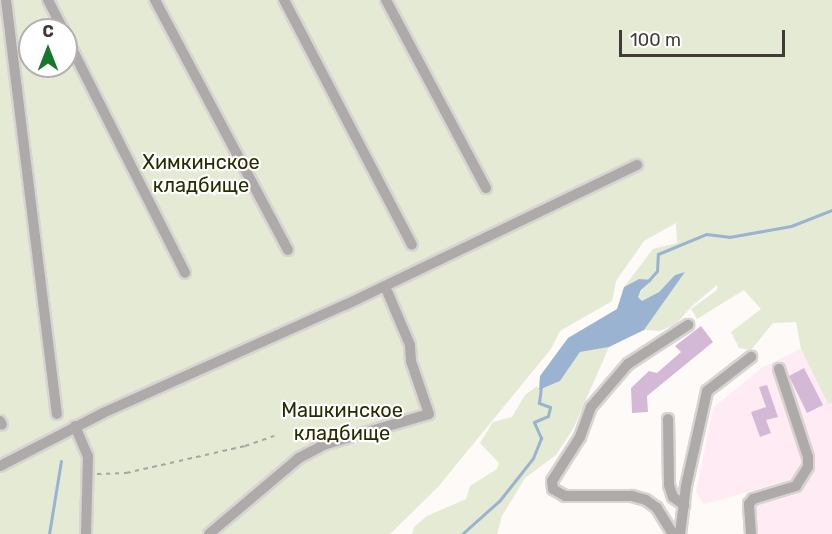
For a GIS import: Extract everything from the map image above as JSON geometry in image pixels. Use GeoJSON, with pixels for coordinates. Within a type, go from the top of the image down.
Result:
{"type":"FeatureCollection","features":[{"type":"Feature","properties":{"kind":"lane"},"geometry":{"type":"LineString","coordinates":[[6,0],[57,414]]}},
{"type":"Feature","properties":{"kind":"lane"},"geometry":{"type":"LineString","coordinates":[[48,0],[57,18]]}},
{"type":"Feature","properties":{"kind":"lane"},"geometry":{"type":"LineString","coordinates":[[155,0],[288,250]]}},
{"type":"Feature","properties":{"kind":"lane"},"geometry":{"type":"LineString","coordinates":[[284,0],[412,245]]}},
{"type":"Feature","properties":{"kind":"lane"},"geometry":{"type":"LineString","coordinates":[[386,0],[486,188]]}},
{"type":"Feature","properties":{"kind":"lane"},"geometry":{"type":"LineString","coordinates":[[78,61],[185,273]]}},
{"type":"Feature","properties":{"kind":"lane"},"geometry":{"type":"LineString","coordinates":[[0,466],[75,426],[386,286],[637,165]]}},
{"type":"Feature","properties":{"kind":"lane"},"geometry":{"type":"LineString","coordinates":[[209,534],[299,458],[324,445],[429,414],[411,361],[410,345],[386,286]]}},
{"type":"Feature","properties":{"kind":"lane"},"geometry":{"type":"LineString","coordinates":[[673,534],[657,508],[646,500],[565,496],[553,489],[552,481],[579,437],[591,407],[628,364],[687,325]]}},
{"type":"Feature","properties":{"kind":"lane"},"geometry":{"type":"LineString","coordinates":[[681,534],[684,505],[707,391],[751,357]]}},
{"type":"Feature","properties":{"kind":"lane"},"geometry":{"type":"LineString","coordinates":[[751,534],[749,504],[753,499],[796,486],[808,467],[808,457],[779,369]]}},
{"type":"Feature","properties":{"kind":"lane"},"geometry":{"type":"LineString","coordinates":[[668,418],[669,485],[673,498],[684,505]]}},
{"type":"Feature","properties":{"kind":"lane"},"geometry":{"type":"LineString","coordinates":[[75,426],[88,456],[86,534]]}},
{"type":"Feature","properties":{"kind":"path"},"geometry":{"type":"LineString","coordinates":[[88,474],[126,473],[274,436]]}},
{"type":"Feature","properties":{"kind":"shaded area"},"geometry":{"type":"Polygon","coordinates":[[[801,349],[828,404],[832,403],[832,534],[759,534],[756,506],[798,494],[793,479],[704,504],[696,492],[713,408],[763,367],[801,349]]]}},
{"type":"Feature","properties":{"kind":"green space"},"geometry":{"type":"Polygon","coordinates":[[[0,0],[832,0],[832,403],[828,404],[801,349],[796,322],[773,323],[751,350],[739,348],[731,332],[761,309],[744,290],[697,319],[691,309],[717,290],[717,285],[691,307],[676,324],[660,331],[644,330],[685,272],[675,275],[659,292],[642,301],[638,297],[645,285],[639,279],[624,287],[653,249],[677,243],[676,223],[644,241],[616,281],[612,301],[560,331],[551,349],[438,487],[390,534],[0,534],[0,0]]]}},
{"type":"Feature","properties":{"kind":"green space"},"geometry":{"type":"Polygon","coordinates":[[[609,347],[573,429],[556,455],[525,478],[502,516],[497,534],[412,534],[414,527],[427,516],[466,499],[470,486],[497,469],[499,463],[480,443],[493,422],[512,417],[525,395],[537,386],[540,390],[560,381],[580,352],[609,347]]]}},
{"type":"Feature","properties":{"kind":"water"},"geometry":{"type":"Polygon","coordinates":[[[685,272],[644,330],[609,347],[580,352],[560,381],[539,390],[540,376],[568,338],[617,309],[624,287],[639,279],[652,280],[641,290],[638,297],[642,301],[659,292],[675,275],[685,272]]]}},
{"type":"Feature","properties":{"kind":"building"},"geometry":{"type":"Polygon","coordinates":[[[701,326],[713,342],[647,396],[648,412],[632,413],[631,388],[649,371],[657,373],[681,352],[675,346],[701,326]]]}},
{"type":"Feature","properties":{"kind":"building"},"geometry":{"type":"Polygon","coordinates":[[[804,368],[823,405],[807,413],[789,376],[804,368]]]}},
{"type":"Feature","properties":{"kind":"building"},"geometry":{"type":"Polygon","coordinates":[[[767,385],[778,417],[766,420],[771,433],[760,437],[751,412],[766,407],[759,387],[767,385]]]}},
{"type":"Feature","properties":{"kind":"waterway"},"geometry":{"type":"LineString","coordinates":[[648,281],[657,271],[658,254],[706,234],[729,237],[791,226],[832,210]]}},
{"type":"Feature","properties":{"kind":"waterway"},"geometry":{"type":"LineString","coordinates":[[462,534],[500,500],[533,458],[541,438],[534,422],[548,416],[550,407],[539,403],[541,387]]}},
{"type":"Feature","properties":{"kind":"waterway"},"geometry":{"type":"LineString","coordinates":[[49,534],[61,461]]}},
{"type":"Feature","properties":{"kind":"park label","name":"Химкинское кладбище"},"geometry":{"type":"Point","coordinates":[201,174]}},
{"type":"Feature","properties":{"kind":"park label","name":"Машкинское кладбище"},"geometry":{"type":"Point","coordinates":[342,422]}}]}
